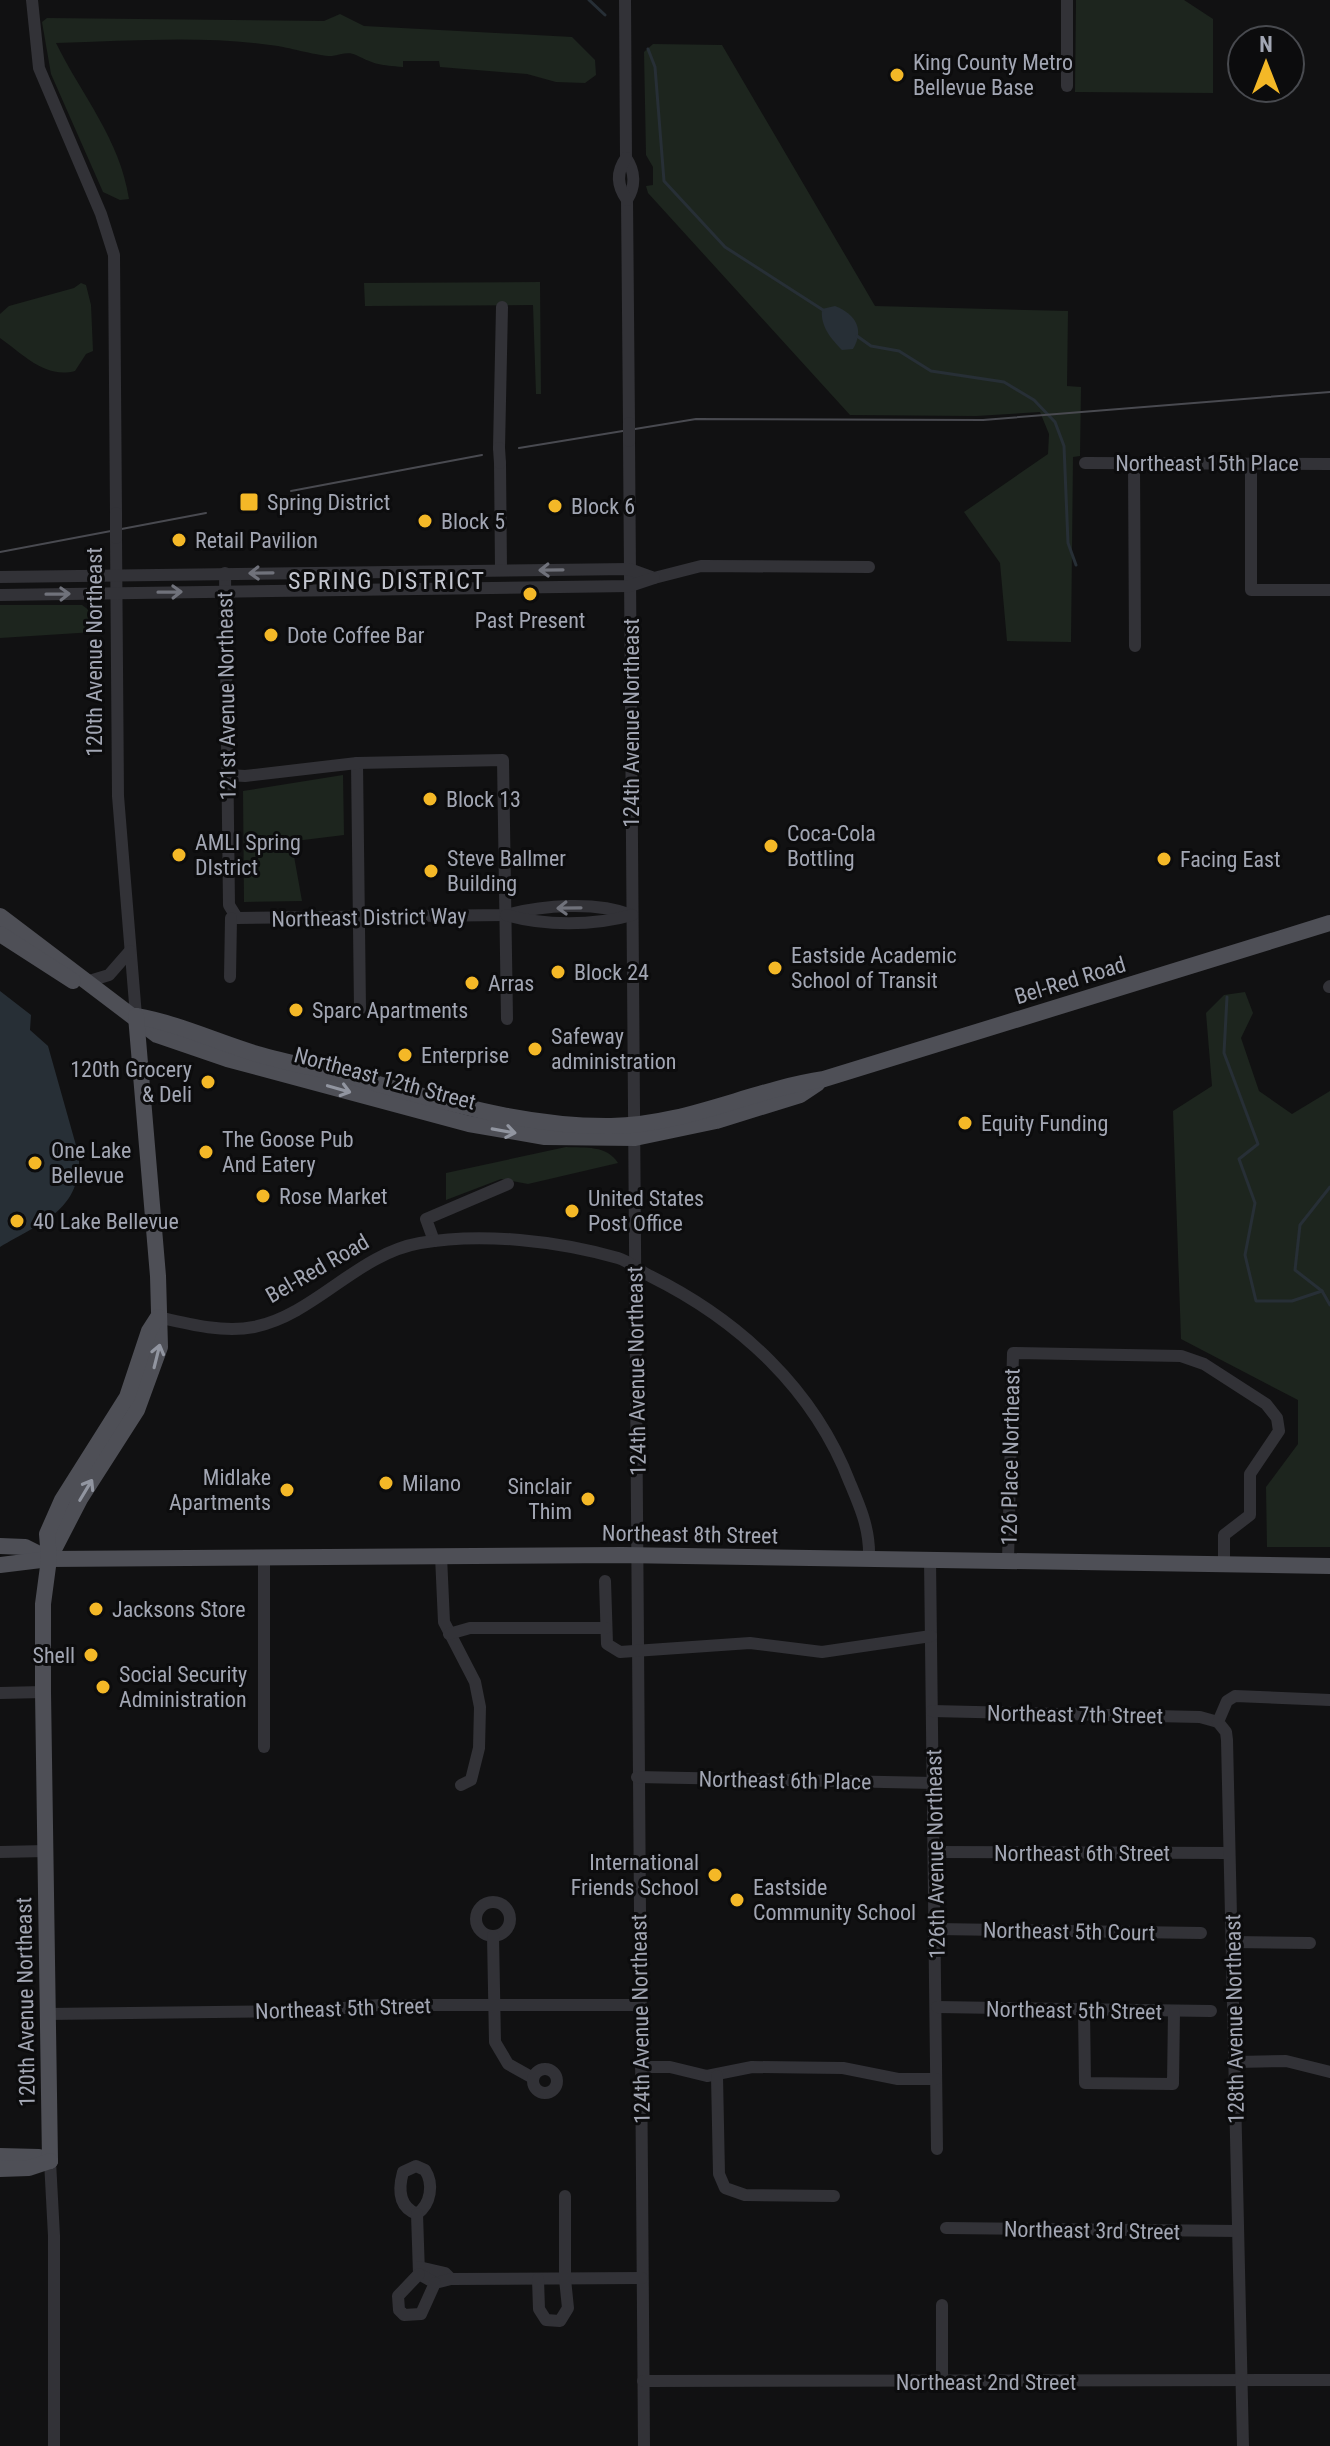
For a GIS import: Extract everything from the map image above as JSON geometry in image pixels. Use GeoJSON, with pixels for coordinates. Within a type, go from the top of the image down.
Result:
{"type":"FeatureCollection","features":[{"type":"Feature","properties":{"kind":"main road","name":"Northeast 12th Street"},"geometry":{"type":"LineString","coordinates":[[0,916],[79,972],[84,981],[136,1016],[161,1021],[442,1109],[508,1118],[567,1132],[635,1131]]}},
{"type":"Feature","properties":{"kind":"main road","name":"Bel-Red Road"},"geometry":{"type":"LineString","coordinates":[[635,1131],[796,1083],[824,1079],[1330,923]]}},
{"type":"Feature","properties":{"kind":"main road","name":"Northeast 12th Street"},"geometry":{"type":"LineString","coordinates":[[0,934],[73,981],[84,981]]}},
{"type":"Feature","properties":{"kind":"main road","name":"120th Avenue Northeast"},"geometry":{"type":"LineString","coordinates":[[50,2161],[43,1692],[43,1604],[49,1559],[80,1499],[145,1394],[160,1347],[136,1016]]}},
{"type":"Feature","properties":{"kind":"main road","name":"Northeast 8th Street"},"geometry":{"type":"LineString","coordinates":[[0,1546],[25,1547],[49,1559]]}},
{"type":"Feature","properties":{"kind":"main road","name":"Northeast 8th Street"},"geometry":{"type":"LineString","coordinates":[[0,1565],[49,1559],[638,1555],[1330,1566]]}},
{"type":"Feature","properties":{"kind":"main road"},"geometry":{"type":"LineString","coordinates":[[0,2156],[39,2157],[50,2161]]}},
{"type":"Feature","properties":{"kind":"main road"},"geometry":{"type":"LineString","coordinates":[[0,2169],[29,2168],[50,2161]]}},
{"type":"Feature","properties":{"kind":"street","name":"120th Avenue Northeast"},"geometry":{"type":"LineString","coordinates":[[32,0],[39,68],[101,214],[114,255],[118,796],[136,1016]]}},
{"type":"Feature","properties":{"kind":"street","name":"124th Avenue Northeast"},"geometry":{"type":"LineString","coordinates":[[625,0],[626,158],[632,168],[633,182],[627,200],[644,2446]]}},
{"type":"Feature","properties":{"kind":"street"},"geometry":{"type":"LineString","coordinates":[[1067,0],[1067,86]]}},
{"type":"Feature","properties":{"kind":"street"},"geometry":{"type":"LineString","coordinates":[[501,570],[499,448],[502,307]]}},
{"type":"Feature","properties":{"kind":"street","name":"Northeast 15th Place"},"geometry":{"type":"LineString","coordinates":[[1085,463],[1330,464]]}},
{"type":"Feature","properties":{"kind":"street"},"geometry":{"type":"LineString","coordinates":[[1134,463],[1135,646]]}},
{"type":"Feature","properties":{"kind":"street"},"geometry":{"type":"LineString","coordinates":[[1251,464],[1251,590],[1330,590]]}},
{"type":"Feature","properties":{"kind":"street"},"geometry":{"type":"LineString","coordinates":[[0,595],[630,586],[701,566],[869,567]]}},
{"type":"Feature","properties":{"kind":"street"},"geometry":{"type":"LineString","coordinates":[[0,577],[629,569],[654,578]]}},
{"type":"Feature","properties":{"kind":"street","name":"121st Avenue Northeast"},"geometry":{"type":"LineString","coordinates":[[225,573],[229,905],[232,916],[230,977]]}},
{"type":"Feature","properties":{"kind":"street"},"geometry":{"type":"LineString","coordinates":[[228,775],[245,776],[357,763],[503,760],[507,1019]]}},
{"type":"Feature","properties":{"kind":"street"},"geometry":{"type":"LineString","coordinates":[[357,763],[360,1009]]}},
{"type":"Feature","properties":{"kind":"street","name":"Northeast District Way"},"geometry":{"type":"LineString","coordinates":[[232,916],[242,919],[506,915],[528,909],[612,908],[632,915]]}},
{"type":"Feature","properties":{"kind":"street"},"geometry":{"type":"LineString","coordinates":[[84,981],[109,975],[130,951]]}},
{"type":"Feature","properties":{"kind":"street"},"geometry":{"type":"LineString","coordinates":[[434,1241],[426,1219],[508,1184]]}},
{"type":"Feature","properties":{"kind":"street","name":"Bel-Red Road"},"geometry":{"type":"LineString","coordinates":[[158,1317],[217,1327],[254,1327],[286,1314],[388,1252],[434,1241],[527,1242],[619,1258],[718,1314],[798,1390],[841,1459],[870,1532],[869,1558]]}},
{"type":"Feature","properties":{"kind":"street","name":"126 Place Northeast"},"geometry":{"type":"LineString","coordinates":[[1008,1561],[1013,1353],[1181,1356],[1204,1364],[1266,1404],[1277,1418],[1279,1431],[1250,1474],[1250,1515],[1224,1535],[1224,1564]]}},
{"type":"Feature","properties":{"kind":"street"},"geometry":{"type":"LineString","coordinates":[[441,1556],[443,1613],[449,1634],[475,1682],[480,1707],[476,1765],[471,1780],[461,1785]]}},
{"type":"Feature","properties":{"kind":"street"},"geometry":{"type":"LineString","coordinates":[[264,1557],[264,1747]]}},
{"type":"Feature","properties":{"kind":"street","name":"126th Avenue Northeast"},"geometry":{"type":"LineString","coordinates":[[930,1559],[937,1929],[937,2149]]}},
{"type":"Feature","properties":{"kind":"street"},"geometry":{"type":"LineString","coordinates":[[605,1581],[607,1644],[611,1648],[637,1651],[750,1643],[822,1652],[931,1636]]}},
{"type":"Feature","properties":{"kind":"street"},"geometry":{"type":"LineString","coordinates":[[449,1634],[470,1628],[606,1628]]}},
{"type":"Feature","properties":{"kind":"street"},"geometry":{"type":"LineString","coordinates":[[0,1693],[43,1692]]}},
{"type":"Feature","properties":{"kind":"street"},"geometry":{"type":"LineString","coordinates":[[1218,1722],[1227,1701],[1235,1696],[1330,1700]]}},
{"type":"Feature","properties":{"kind":"street","name":"Northeast 7th Street"},"geometry":{"type":"LineString","coordinates":[[932,1711],[1200,1717],[1218,1722]]}},
{"type":"Feature","properties":{"kind":"street","name":"128th Avenue Northeast"},"geometry":{"type":"LineString","coordinates":[[1218,1722],[1226,1732],[1227,1740],[1237,2062],[1243,2446]]}},
{"type":"Feature","properties":{"kind":"street","name":"Northeast 6th Place"},"geometry":{"type":"LineString","coordinates":[[637,1777],[934,1783]]}},
{"type":"Feature","properties":{"kind":"street"},"geometry":{"type":"LineString","coordinates":[[0,1852],[46,1851]]}},
{"type":"Feature","properties":{"kind":"street","name":"Northeast 6th Street"},"geometry":{"type":"LineString","coordinates":[[936,1852],[1229,1853]]}},
{"type":"Feature","properties":{"kind":"street","name":"Northeast 5th Court"},"geometry":{"type":"LineString","coordinates":[[937,1929],[1201,1933]]}},
{"type":"Feature","properties":{"kind":"street"},"geometry":{"type":"LineString","coordinates":[[493,1936],[493,2033],[501,2056],[516,2071],[533,2078]]}},
{"type":"Feature","properties":{"kind":"street"},"geometry":{"type":"LineString","coordinates":[[1233,1942],[1310,1943]]}},
{"type":"Feature","properties":{"kind":"street","name":"Northeast 5th Street"},"geometry":{"type":"LineString","coordinates":[[46,2014],[640,2005]]}},
{"type":"Feature","properties":{"kind":"street","name":"Northeast 5th Street"},"geometry":{"type":"LineString","coordinates":[[937,2007],[1211,2011]]}},
{"type":"Feature","properties":{"kind":"street"},"geometry":{"type":"LineString","coordinates":[[1084,2010],[1085,2083],[1173,2084],[1174,2011]]}},
{"type":"Feature","properties":{"kind":"street"},"geometry":{"type":"LineString","coordinates":[[1237,2062],[1286,2061],[1330,2072]]}},
{"type":"Feature","properties":{"kind":"street"},"geometry":{"type":"LineString","coordinates":[[641,2067],[670,2067],[717,2076],[752,2067],[843,2068],[883,2077],[936,2079]]}},
{"type":"Feature","properties":{"kind":"street"},"geometry":{"type":"LineString","coordinates":[[717,2076],[719,2174],[725,2188],[745,2195],[834,2196]]}},
{"type":"Feature","properties":{"kind":"street","name":"120th Avenue Northeast"},"geometry":{"type":"LineString","coordinates":[[50,2161],[54,2236],[54,2446]]}},
{"type":"Feature","properties":{"kind":"street"},"geometry":{"type":"LineString","coordinates":[[538,2279],[539,2309],[546,2320],[566,2316],[565,2196]]}},
{"type":"Feature","properties":{"kind":"street"},"geometry":{"type":"LineString","coordinates":[[417,2214],[419,2271],[398,2296],[399,2310],[404,2315],[421,2314],[435,2283]]}},
{"type":"Feature","properties":{"kind":"street","name":"Northeast 3rd Street"},"geometry":{"type":"LineString","coordinates":[[946,2228],[1238,2231]]}},
{"type":"Feature","properties":{"kind":"street"},"geometry":{"type":"LineString","coordinates":[[419,2271],[445,2273],[451,2279]]}},
{"type":"Feature","properties":{"kind":"street"},"geometry":{"type":"LineString","coordinates":[[419,2271],[435,2283]]}},
{"type":"Feature","properties":{"kind":"street"},"geometry":{"type":"LineString","coordinates":[[435,2283],[451,2279],[642,2278]]}},
{"type":"Feature","properties":{"kind":"street"},"geometry":{"type":"LineString","coordinates":[[942,2305],[942,2381]]}},
{"type":"Feature","properties":{"kind":"street","name":"Northeast 2nd Street"},"geometry":{"type":"LineString","coordinates":[[643,2381],[1242,2383],[1330,2380]]}},
{"type":"Feature","properties":{"kind":"shaded area"},"geometry":{"type":"Polygon","coordinates":[[[1076,0],[1184,0],[1213,19],[1213,93],[1075,92],[1076,0]]]}},
{"type":"Feature","properties":{"kind":"shaded area"},"geometry":{"type":"Polygon","coordinates":[[[340,14],[364,26],[572,37],[595,60],[596,75],[585,83],[556,82],[527,74],[440,67],[439,61],[403,61],[403,67],[374,63],[350,53],[328,56],[278,46],[223,41],[56,43],[109,137],[129,199],[120,200],[103,192],[51,74],[42,22],[47,18],[324,21],[340,14]]]}},
{"type":"Feature","properties":{"kind":"shaded area"},"geometry":{"type":"Polygon","coordinates":[[[653,44],[722,45],[875,306],[1068,311],[1067,386],[1081,387],[1080,456],[1073,457],[1071,642],[1007,641],[1000,563],[964,512],[1048,454],[1049,434],[1040,412],[976,416],[850,415],[648,193],[646,186],[653,185],[653,167],[646,155],[644,52],[653,44]]]}},
{"type":"Feature","properties":{"kind":"shaded area"},"geometry":{"type":"Polygon","coordinates":[[[540,282],[541,394],[536,394],[533,305],[365,306],[364,283],[540,282]]]}},
{"type":"Feature","properties":{"kind":"shaded area"},"geometry":{"type":"Polygon","coordinates":[[[81,283],[86,285],[91,305],[93,351],[86,354],[75,371],[64,373],[44,368],[0,338],[0,314],[9,306],[74,288],[81,283]]]}},
{"type":"Feature","properties":{"kind":"shaded area"},"geometry":{"type":"Polygon","coordinates":[[[835,306],[848,313],[856,323],[858,335],[853,349],[842,350],[825,327],[822,309],[835,306]]]}},
{"type":"Feature","properties":{"kind":"shaded area"},"geometry":{"type":"Polygon","coordinates":[[[0,605],[82,605],[94,614],[94,632],[0,638],[0,605]]]}},
{"type":"Feature","properties":{"kind":"shaded area"},"geometry":{"type":"Polygon","coordinates":[[[343,775],[344,835],[295,841],[292,845],[302,901],[244,902],[243,791],[343,775]]]}},
{"type":"Feature","properties":{"kind":"shaded area"},"geometry":{"type":"Polygon","coordinates":[[[0,991],[31,1015],[30,1030],[48,1046],[79,1156],[78,1175],[66,1202],[44,1222],[0,1247],[0,991]]]}},
{"type":"Feature","properties":{"kind":"shaded area"},"geometry":{"type":"Polygon","coordinates":[[[1245,992],[1253,1013],[1241,1038],[1259,1091],[1292,1114],[1330,1091],[1330,1547],[1267,1547],[1266,1487],[1298,1444],[1298,1400],[1181,1339],[1173,1111],[1212,1086],[1206,1013],[1224,995],[1245,992]]]}},
{"type":"Feature","properties":{"kind":"shaded area"},"geometry":{"type":"Polygon","coordinates":[[[566,1147],[602,1150],[618,1163],[528,1184],[501,1179],[446,1200],[446,1173],[566,1147]]]}},
{"type":"Feature","properties":{"kind":"waterway"},"geometry":{"type":"LineString","coordinates":[[589,0],[605,15]]}},
{"type":"Feature","properties":{"kind":"waterway"},"geometry":{"type":"LineString","coordinates":[[648,49],[655,67],[664,181],[725,247],[823,310]]}},
{"type":"Feature","properties":{"kind":"waterway"},"geometry":{"type":"LineString","coordinates":[[857,336],[871,346],[899,351],[931,371],[1004,382],[1034,400],[1055,422],[1064,446],[1068,543],[1076,565]]}},
{"type":"Feature","properties":{"kind":"waterway"},"geometry":{"type":"LineString","coordinates":[[1227,997],[1224,1053],[1258,1144],[1239,1159],[1255,1203],[1245,1255],[1256,1301],[1292,1301],[1322,1291],[1330,1305]]}},
{"type":"Feature","properties":{"kind":"waterway"},"geometry":{"type":"LineString","coordinates":[[1322,1291],[1295,1270],[1300,1225],[1330,1187]]}},
{"type":"Feature","properties":{"kind":"tram line"},"geometry":{"type":"LineString","coordinates":[[519,448],[696,419],[983,420],[1330,392]]}},
{"type":"Feature","properties":{"kind":"tram line"},"geometry":{"type":"LineString","coordinates":[[291,491],[482,455]]}},
{"type":"Feature","properties":{"kind":"tram line"},"geometry":{"type":"LineString","coordinates":[[0,552],[206,513]]}},
{"type":"Feature","properties":{"kind":"place","name":"King County Metro Bellevue Base"},"geometry":{"type":"Point","coordinates":[897,75]}},
{"type":"Feature","properties":{"kind":"place","name":"Spring District"},"geometry":{"type":"Point","coordinates":[249,502]}},
{"type":"Feature","properties":{"kind":"place","name":"Block 6"},"geometry":{"type":"Point","coordinates":[555,506]}},
{"type":"Feature","properties":{"kind":"place","name":"Block 5"},"geometry":{"type":"Point","coordinates":[425,521]}},
{"type":"Feature","properties":{"kind":"place","name":"Retail Pavilion"},"geometry":{"type":"Point","coordinates":[179,540]}},
{"type":"Feature","properties":{"kind":"place","name":"Past Present"},"geometry":{"type":"Point","coordinates":[530,594]}},
{"type":"Feature","properties":{"kind":"place","name":"Dote Coffee Bar"},"geometry":{"type":"Point","coordinates":[271,635]}},
{"type":"Feature","properties":{"kind":"place","name":"Block 13"},"geometry":{"type":"Point","coordinates":[430,799]}},
{"type":"Feature","properties":{"kind":"place","name":"Coca-Cola Bottling"},"geometry":{"type":"Point","coordinates":[771,846]}},
{"type":"Feature","properties":{"kind":"place","name":"AMLI Spring DIstrict"},"geometry":{"type":"Point","coordinates":[179,855]}},
{"type":"Feature","properties":{"kind":"place","name":"Facing East"},"geometry":{"type":"Point","coordinates":[1164,859]}},
{"type":"Feature","properties":{"kind":"place","name":"Steve Ballmer Building"},"geometry":{"type":"Point","coordinates":[431,871]}},
{"type":"Feature","properties":{"kind":"place","name":"Eastside Academic School of Transit"},"geometry":{"type":"Point","coordinates":[775,968]}},
{"type":"Feature","properties":{"kind":"place","name":"Block 24"},"geometry":{"type":"Point","coordinates":[558,972]}},
{"type":"Feature","properties":{"kind":"place","name":"Arras"},"geometry":{"type":"Point","coordinates":[472,983]}},
{"type":"Feature","properties":{"kind":"place","name":"Sparc Apartments"},"geometry":{"type":"Point","coordinates":[296,1010]}},
{"type":"Feature","properties":{"kind":"place","name":"Safeway administration"},"geometry":{"type":"Point","coordinates":[535,1049]}},
{"type":"Feature","properties":{"kind":"place","name":"Enterprise"},"geometry":{"type":"Point","coordinates":[405,1055]}},
{"type":"Feature","properties":{"kind":"place","name":"120th Grocery & Deli"},"geometry":{"type":"Point","coordinates":[208,1082]}},
{"type":"Feature","properties":{"kind":"place","name":"Equity Funding"},"geometry":{"type":"Point","coordinates":[965,1123]}},
{"type":"Feature","properties":{"kind":"place","name":"The Goose Pub And Eatery"},"geometry":{"type":"Point","coordinates":[206,1152]}},
{"type":"Feature","properties":{"kind":"place","name":"One Lake Bellevue"},"geometry":{"type":"Point","coordinates":[35,1163]}},
{"type":"Feature","properties":{"kind":"place","name":"Rose Market"},"geometry":{"type":"Point","coordinates":[263,1196]}},
{"type":"Feature","properties":{"kind":"place","name":"United States Post Office"},"geometry":{"type":"Point","coordinates":[572,1211]}},
{"type":"Feature","properties":{"kind":"place","name":"40 Lake Bellevue"},"geometry":{"type":"Point","coordinates":[17,1221]}},
{"type":"Feature","properties":{"kind":"place","name":"Milano"},"geometry":{"type":"Point","coordinates":[386,1483]}},
{"type":"Feature","properties":{"kind":"place","name":"Midlake Apartments"},"geometry":{"type":"Point","coordinates":[287,1490]}},
{"type":"Feature","properties":{"kind":"place","name":"Sinclair Thim"},"geometry":{"type":"Point","coordinates":[588,1499]}},
{"type":"Feature","properties":{"kind":"place","name":"Jacksons Store"},"geometry":{"type":"Point","coordinates":[96,1609]}},
{"type":"Feature","properties":{"kind":"place","name":"Shell"},"geometry":{"type":"Point","coordinates":[91,1655]}},
{"type":"Feature","properties":{"kind":"place","name":"Social Security Administration"},"geometry":{"type":"Point","coordinates":[103,1687]}},
{"type":"Feature","properties":{"kind":"place","name":"International Friends School"},"geometry":{"type":"Point","coordinates":[715,1875]}},
{"type":"Feature","properties":{"kind":"place","name":"Eastside Community School"},"geometry":{"type":"Point","coordinates":[737,1900]}},
{"type":"Feature","properties":{"kind":"district","name":"SPRING DISTRICT"},"geometry":{"type":"Point","coordinates":[387,581]}}]}
